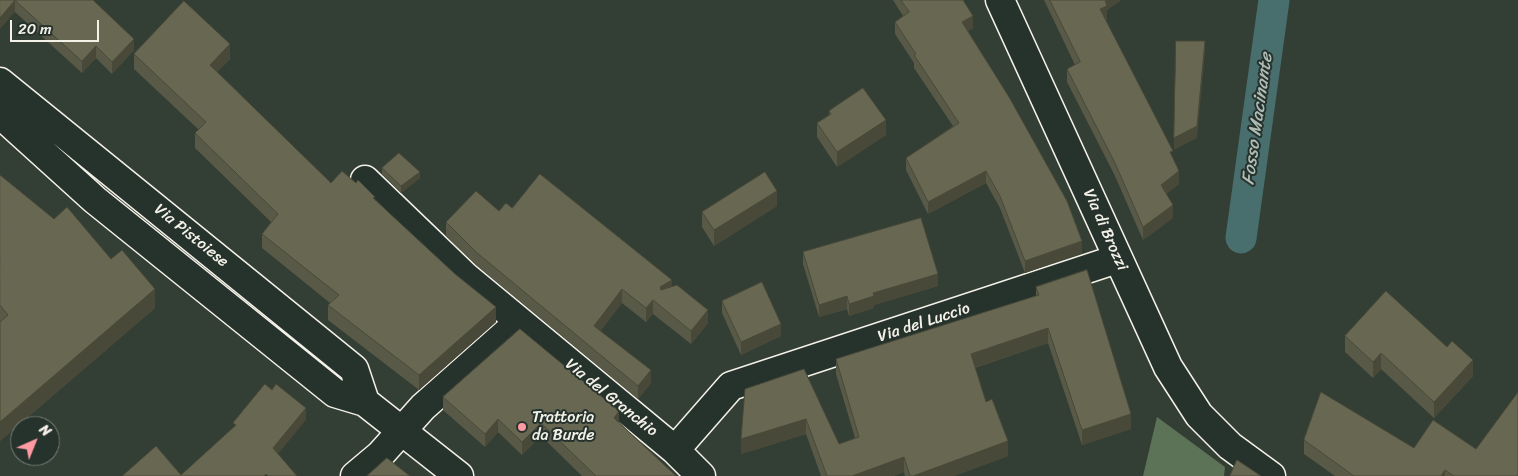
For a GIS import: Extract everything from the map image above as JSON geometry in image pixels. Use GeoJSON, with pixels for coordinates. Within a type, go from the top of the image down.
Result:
{"type":"FeatureCollection","features":[{"type":"Feature","properties":{"kind":"street","name":"Via di Brozzi"},"geometry":{"type":"LineString","coordinates":[[1000,0],[1117,259],[1175,379],[1199,415],[1230,446],[1271,476]]}},
{"type":"Feature","properties":{"kind":"street","name":"Via Pistoiese"},"geometry":{"type":"LineString","coordinates":[[0,82],[354,369],[365,402]]}},
{"type":"Feature","properties":{"kind":"street","name":"Via Pistoiese"},"geometry":{"type":"LineString","coordinates":[[0,114],[96,200],[335,393],[365,402],[459,476]]}},
{"type":"Feature","properties":{"kind":"street","name":"Via del Granchio"},"geometry":{"type":"LineString","coordinates":[[365,180],[466,277],[675,450],[702,476]]}},
{"type":"Feature","properties":{"kind":"street","name":"Via del Luccio"},"geometry":{"type":"LineString","coordinates":[[675,450],[731,386],[1117,259]]}},
{"type":"Feature","properties":{"kind":"street"},"geometry":{"type":"LineString","coordinates":[[355,476],[380,455],[423,407],[519,322]]}},
{"type":"Feature","properties":{"kind":"green space"},"geometry":{"type":"Polygon","coordinates":[[[1157,417],[1225,467],[1224,476],[1143,476],[1157,417]]]}},
{"type":"Feature","properties":{"kind":"building"},"geometry":{"type":"Polygon","coordinates":[[[0,0],[15,0],[0,18],[0,0]]]}},
{"type":"Feature","properties":{"kind":"building"},"geometry":{"type":"Polygon","coordinates":[[[15,0],[93,0],[134,39],[112,62],[96,46],[82,61],[15,0]]]}},
{"type":"Feature","properties":{"kind":"building"},"geometry":{"type":"Polygon","coordinates":[[[901,0],[963,0],[973,16],[962,22],[1009,97],[1067,201],[1082,241],[1025,261],[1000,196],[986,171],[928,202],[906,158],[959,123],[914,55],[916,54],[895,22],[909,12],[901,0]]]}},
{"type":"Feature","properties":{"kind":"building"},"geometry":{"type":"Polygon","coordinates":[[[1050,0],[1105,0],[1107,6],[1100,9],[1173,151],[1170,152],[1179,171],[1161,185],[1173,205],[1143,227],[1115,163],[1067,69],[1080,62],[1050,0]]]}},
{"type":"Feature","properties":{"kind":"building"},"geometry":{"type":"Polygon","coordinates":[[[184,1],[230,44],[210,65],[331,183],[342,171],[356,183],[358,180],[375,197],[373,198],[455,274],[496,307],[419,375],[328,305],[339,295],[262,234],[278,214],[195,133],[206,122],[134,54],[184,1]]]}},
{"type":"Feature","properties":{"kind":"building"},"geometry":{"type":"Polygon","coordinates":[[[1176,41],[1205,41],[1197,126],[1174,138],[1176,41]]]}},
{"type":"Feature","properties":{"kind":"building"},"geometry":{"type":"Polygon","coordinates":[[[863,88],[886,120],[837,152],[817,123],[831,114],[829,111],[863,88]]]}},
{"type":"Feature","properties":{"kind":"building"},"geometry":{"type":"Polygon","coordinates":[[[399,153],[420,172],[401,186],[382,168],[399,153]]]}},
{"type":"Feature","properties":{"kind":"building"},"geometry":{"type":"Polygon","coordinates":[[[765,172],[777,191],[714,230],[702,212],[765,172]]]}},
{"type":"Feature","properties":{"kind":"building"},"geometry":{"type":"Polygon","coordinates":[[[540,174],[672,280],[660,287],[661,290],[677,285],[708,310],[691,331],[653,300],[646,308],[622,289],[594,326],[651,370],[638,386],[476,252],[446,222],[476,191],[499,211],[506,203],[512,208],[540,174]]]}},
{"type":"Feature","properties":{"kind":"building"},"geometry":{"type":"Polygon","coordinates":[[[0,175],[54,219],[67,207],[111,259],[122,250],[155,289],[0,422],[0,322],[8,315],[0,305],[0,175]]]}},
{"type":"Feature","properties":{"kind":"building"},"geometry":{"type":"Polygon","coordinates":[[[921,218],[938,274],[873,293],[874,296],[849,304],[847,296],[819,305],[803,252],[921,218]]]}},
{"type":"Feature","properties":{"kind":"building"},"geometry":{"type":"Polygon","coordinates":[[[1087,270],[1131,414],[1082,430],[1048,328],[971,354],[986,402],[992,399],[1008,441],[913,476],[910,476],[904,457],[852,476],[827,476],[806,419],[741,439],[745,389],[804,369],[839,444],[859,437],[836,359],[1039,295],[1036,287],[1087,270]]]}},
{"type":"Feature","properties":{"kind":"building"},"geometry":{"type":"Polygon","coordinates":[[[762,282],[781,324],[741,342],[722,301],[762,282]]]}},
{"type":"Feature","properties":{"kind":"building"},"geometry":{"type":"Polygon","coordinates":[[[1386,291],[1447,347],[1452,341],[1473,360],[1434,402],[1381,353],[1373,362],[1345,336],[1386,291]]]}},
{"type":"Feature","properties":{"kind":"building"},"geometry":{"type":"Polygon","coordinates":[[[520,329],[619,411],[614,418],[676,476],[596,476],[541,423],[522,442],[498,419],[485,434],[443,397],[520,329]]]}},
{"type":"Feature","properties":{"kind":"building"},"geometry":{"type":"Polygon","coordinates":[[[265,384],[272,390],[276,384],[306,408],[273,448],[297,476],[268,476],[266,474],[264,476],[122,476],[156,446],[181,475],[236,425],[233,423],[265,384]]]}},
{"type":"Feature","properties":{"kind":"building"},"geometry":{"type":"Polygon","coordinates":[[[1321,392],[1414,448],[1433,420],[1476,449],[1518,392],[1518,476],[1454,476],[1445,470],[1441,476],[1354,476],[1304,440],[1321,392]]]}},
{"type":"Feature","properties":{"kind":"building"},"geometry":{"type":"Polygon","coordinates":[[[387,458],[410,476],[367,476],[387,458]]]}},
{"type":"Feature","properties":{"kind":"building"},"geometry":{"type":"Polygon","coordinates":[[[1237,460],[1261,476],[1230,476],[1237,460]]]}},
{"type":"Feature","properties":{"kind":"waterway","name":"Fosso Macinante"},"geometry":{"type":"LineString","coordinates":[[1241,238],[1274,0]]}},
{"type":"Feature","properties":{"kind":"place","name":"Trattoria da Burde"},"geometry":{"type":"Point","coordinates":[522,427]}}]}
